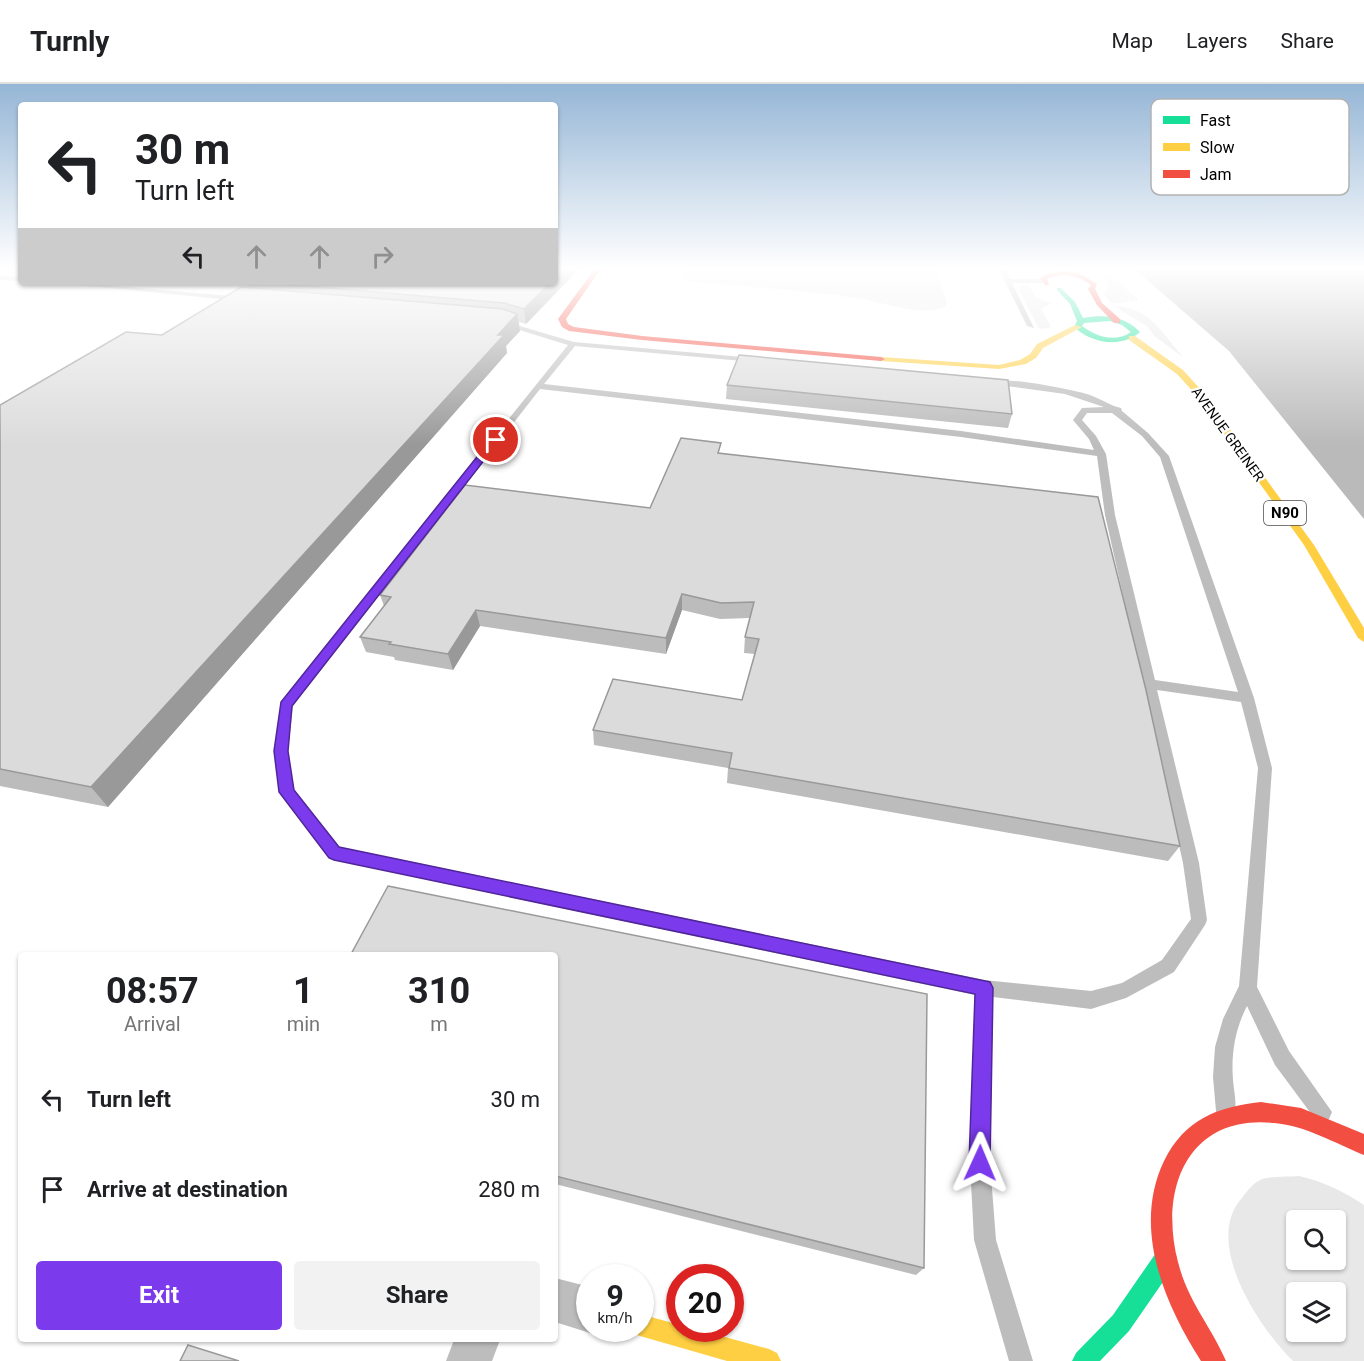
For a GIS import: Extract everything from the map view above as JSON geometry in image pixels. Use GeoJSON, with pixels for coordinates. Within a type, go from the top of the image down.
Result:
{"type":"FeatureCollection","features":[{"type":"Feature","properties":{"kind":"main road"},"geometry":{"type":"LineString","coordinates":[[568,327],[572,329],[665,340],[973,367],[999,367],[1023,362],[1050,340],[1075,327]]}},
{"type":"Feature","properties":{"kind":"main road"},"geometry":{"type":"LineString","coordinates":[[1081,327],[1085,333],[1100,338]]}},
{"type":"Feature","properties":{"kind":"main road"},"geometry":{"type":"LineString","coordinates":[[1050,340],[1125,339],[1135,335],[1134,329],[1129,327]]}},
{"type":"Feature","properties":{"kind":"main road","name":"AVENUE GREINER"},"geometry":{"type":"LineString","coordinates":[[1125,339],[1163,358],[1190,382],[1309,546],[1364,638]]}},
{"type":"Feature","properties":{"kind":"main road"},"geometry":{"type":"LineString","coordinates":[[1214,1361],[1192,1329],[1166,1258],[1161,1206],[1171,1164],[1193,1134],[1226,1116],[1260,1112],[1298,1117],[1339,1132],[1364,1145]]}},
{"type":"Feature","properties":{"kind":"main road"},"geometry":{"type":"LineString","coordinates":[[1084,1361],[1121,1323],[1166,1258]]}},
{"type":"Feature","properties":{"kind":"main road"},"geometry":{"type":"LineString","coordinates":[[654,1328],[769,1361]]}},
{"type":"Feature","properties":{"kind":"street"},"geometry":{"type":"LineString","coordinates":[[558,1301],[576,1306]]}},
{"type":"Feature","properties":{"kind":"street"},"geometry":{"type":"LineString","coordinates":[[469,1361],[476,1342]]}},
{"type":"Feature","properties":{"kind":"lane"},"geometry":{"type":"LineString","coordinates":[[524,327],[547,338],[573,344],[762,361]]}},
{"type":"Feature","properties":{"kind":"lane"},"geometry":{"type":"LineString","coordinates":[[573,344],[285,705],[281,751],[287,792],[334,853],[984,988],[1091,1000],[1126,990],[1168,966],[1199,920],[1191,863],[1110,515],[1101,454],[1093,438],[1077,420],[1085,410],[1118,410]]}},
{"type":"Feature","properties":{"kind":"lane"},"geometry":{"type":"LineString","coordinates":[[975,380],[1056,389],[1087,395],[1118,410],[1144,431],[1164,456],[1247,698],[1265,768],[1248,988],[1231,1014],[1220,1067],[1226,1116]]}},
{"type":"Feature","properties":{"kind":"lane"},"geometry":{"type":"LineString","coordinates":[[538,386],[633,399],[937,430],[1101,454]]}},
{"type":"Feature","properties":{"kind":"lane"},"geometry":{"type":"LineString","coordinates":[[1148,684],[1247,698]]}},
{"type":"Feature","properties":{"kind":"lane"},"geometry":{"type":"LineString","coordinates":[[984,988],[980,1163],[985,1240],[1021,1361]]}},
{"type":"Feature","properties":{"kind":"lane"},"geometry":{"type":"LineString","coordinates":[[1248,988],[1282,1058],[1339,1132]]}},
{"type":"Feature","properties":{"kind":"shaded area"},"geometry":{"type":"Polygon","coordinates":[[[1148,327],[1158,327],[1183,357],[1154,336],[1148,327]]]}},
{"type":"Feature","properties":{"kind":"shaded area"},"geometry":{"type":"Polygon","coordinates":[[[1201,327],[1364,327],[1364,519],[1229,351],[1201,327]]]}},
{"type":"Feature","properties":{"kind":"shaded area"},"geometry":{"type":"Polygon","coordinates":[[[1271,1177],[1308,1178],[1341,1191],[1364,1205],[1364,1361],[1293,1361],[1265,1328],[1251,1307],[1232,1260],[1228,1237],[1231,1216],[1253,1185],[1262,1179],[1271,1177]]]}},
{"type":"Feature","properties":{"kind":"building"},"geometry":{"type":"Polygon","coordinates":[[[176,327],[506,327],[498,335],[504,335],[91,787],[0,769],[0,405],[126,332],[162,335],[176,327]]]}},
{"type":"Feature","properties":{"kind":"building"},"geometry":{"type":"Polygon","coordinates":[[[739,355],[1008,380],[1012,414],[727,385],[739,355]]]}},
{"type":"Feature","properties":{"kind":"building"},"geometry":{"type":"Polygon","coordinates":[[[681,438],[721,443],[718,453],[1098,497],[1146,690],[1180,846],[729,768],[732,753],[593,730],[613,679],[742,700],[759,639],[745,637],[754,602],[721,603],[682,594],[666,638],[476,610],[448,654],[360,637],[391,597],[380,595],[465,485],[650,508],[681,438]]]}},
{"type":"Feature","properties":{"kind":"building"},"geometry":{"type":"Polygon","coordinates":[[[388,886],[927,994],[924,1268],[558,1177],[558,952],[352,952],[388,886]]]}},
{"type":"Feature","properties":{"kind":"building"},"geometry":{"type":"Polygon","coordinates":[[[188,1345],[239,1361],[180,1361],[188,1345]]]}},
{"type":"Feature","properties":{"kind":"traffic: fast"},"geometry":{"type":"LineString","coordinates":[[1078,327],[1084,332],[1107,340],[1130,337],[1136,332],[1129,327]]}},
{"type":"Feature","properties":{"kind":"traffic: fast"},"geometry":{"type":"LineString","coordinates":[[1084,1361],[1121,1323],[1166,1258]]}},
{"type":"Feature","properties":{"kind":"traffic: slow"},"geometry":{"type":"LineString","coordinates":[[881,359],[999,367],[1023,362],[1033,356],[1040,346],[1078,327]]}},
{"type":"Feature","properties":{"kind":"traffic: slow"},"geometry":{"type":"LineString","coordinates":[[1132,338],[1180,372],[1199,393],[1309,545],[1364,638]]}},
{"type":"Feature","properties":{"kind":"traffic: slow"},"geometry":{"type":"LineString","coordinates":[[654,1329],[769,1361]]}},
{"type":"Feature","properties":{"kind":"traffic: jam"},"geometry":{"type":"LineString","coordinates":[[568,327],[642,338],[881,359]]}},
{"type":"Feature","properties":{"kind":"traffic: jam"},"geometry":{"type":"LineString","coordinates":[[1214,1361],[1184,1308],[1172,1279],[1164,1249],[1161,1223],[1163,1198],[1168,1175],[1178,1154],[1192,1137],[1211,1123],[1234,1115],[1261,1112],[1301,1118],[1364,1145]]}},
{"type":"Feature","properties":{"kind":"route"},"geometry":{"type":"LineString","coordinates":[[496,440],[285,705],[281,751],[287,792],[334,853],[984,988],[980,1163]]}}]}
